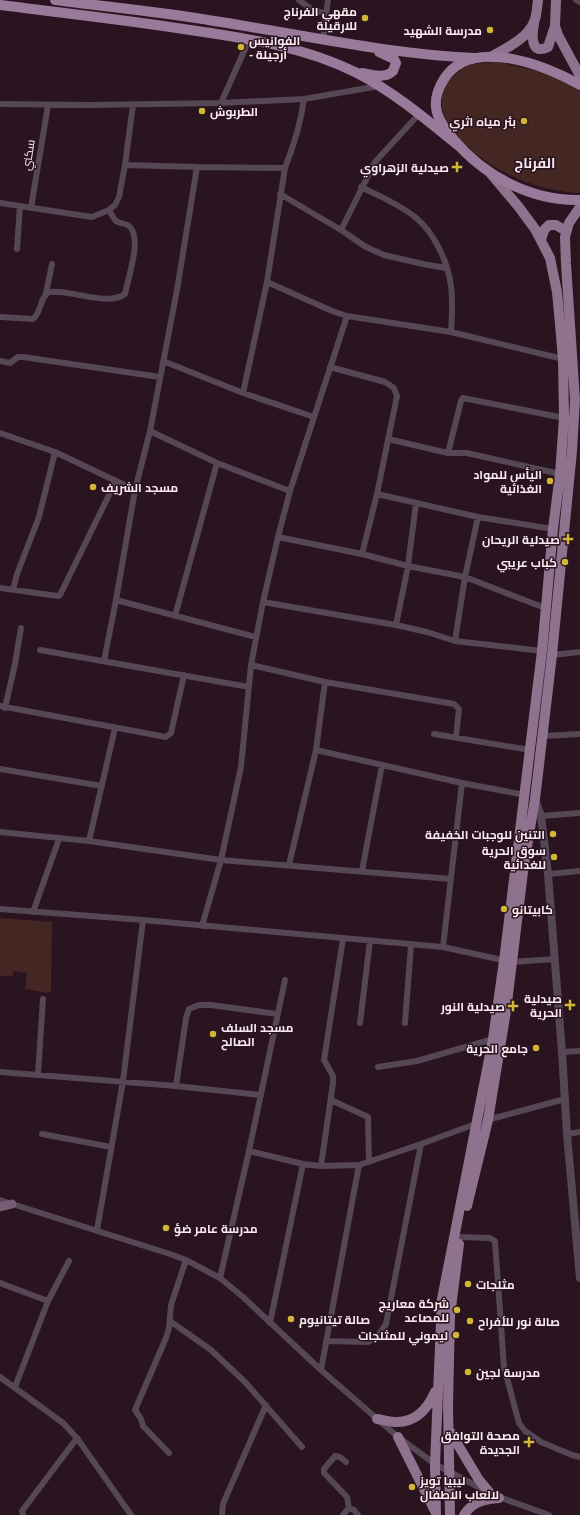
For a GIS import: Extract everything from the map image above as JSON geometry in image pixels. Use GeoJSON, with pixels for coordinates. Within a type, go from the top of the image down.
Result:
{"type":"FeatureCollection","features":[{"type":"Feature","properties":{"kind":"highway"},"geometry":{"type":"LineString","coordinates":[[55,0],[213,20],[323,40],[439,57],[491,57],[529,63],[547,68],[580,84]]}},
{"type":"Feature","properties":{"kind":"highway"},"geometry":{"type":"LineString","coordinates":[[0,5],[151,24],[249,40],[306,53],[356,72],[381,86],[419,114],[488,171],[512,185],[528,191],[562,199],[580,200]]}},
{"type":"Feature","properties":{"kind":"highway"},"geometry":{"type":"LineString","coordinates":[[356,72],[379,76],[391,74],[396,63],[394,59],[389,56],[360,46]]}},
{"type":"Feature","properties":{"kind":"highway"},"geometry":{"type":"LineString","coordinates":[[460,147],[441,122],[436,108],[437,95],[443,81],[454,67],[462,62],[474,58]]}},
{"type":"Feature","properties":{"kind":"main road"},"geometry":{"type":"LineString","coordinates":[[538,0],[534,22],[533,42],[539,49],[548,47],[555,26],[556,0]]}},
{"type":"Feature","properties":{"kind":"main road"},"geometry":{"type":"LineString","coordinates":[[491,57],[517,42],[524,36],[534,22]]}},
{"type":"Feature","properties":{"kind":"main road"},"geometry":{"type":"LineString","coordinates":[[555,26],[561,43],[580,76]]}},
{"type":"Feature","properties":{"kind":"main road"},"geometry":{"type":"LineString","coordinates":[[436,1515],[434,1464],[442,1299],[492,1039],[506,978],[542,651],[553,529],[560,474],[564,418],[563,359],[554,275],[550,258],[542,240],[518,206],[488,171]]}},
{"type":"Feature","properties":{"kind":"main road"},"geometry":{"type":"LineString","coordinates":[[508,961],[535,800],[552,655],[571,467],[577,400],[566,264],[566,231],[573,216],[580,207]]}},
{"type":"Feature","properties":{"kind":"main road"},"geometry":{"type":"LineString","coordinates":[[542,240],[544,230],[549,225],[556,225],[566,231]]}},
{"type":"Feature","properties":{"kind":"main road"},"geometry":{"type":"LineString","coordinates":[[450,1515],[448,1428],[451,1304],[460,1238],[468,1199],[488,1120],[506,1011],[506,978]]}},
{"type":"Feature","properties":{"kind":"main road"},"geometry":{"type":"LineString","coordinates":[[0,1202],[12,1204]]}},
{"type":"Feature","properties":{"kind":"main road"},"geometry":{"type":"LineString","coordinates":[[377,1419],[398,1422],[411,1419],[423,1412],[430,1403],[437,1388]]}},
{"type":"Feature","properties":{"kind":"main road"},"geometry":{"type":"LineString","coordinates":[[448,1428],[475,1474],[489,1492]]}},
{"type":"Feature","properties":{"kind":"main road"},"geometry":{"type":"LineString","coordinates":[[398,1437],[436,1515]]}},
{"type":"Feature","properties":{"kind":"main road"},"geometry":{"type":"LineString","coordinates":[[464,1515],[467,1510],[485,1499],[499,1498]]}},
{"type":"Feature","properties":{"kind":"street"},"geometry":{"type":"LineString","coordinates":[[299,0],[311,9],[326,14]]}},
{"type":"Feature","properties":{"kind":"street"},"geometry":{"type":"LineString","coordinates":[[323,40],[328,0]]}},
{"type":"Feature","properties":{"kind":"street"},"geometry":{"type":"LineString","coordinates":[[576,0],[580,2]]}},
{"type":"Feature","properties":{"kind":"street"},"geometry":{"type":"LineString","coordinates":[[221,103],[249,40]]}},
{"type":"Feature","properties":{"kind":"street"},"geometry":{"type":"LineString","coordinates":[[0,104],[133,105],[221,103],[304,99],[381,86]]}},
{"type":"Feature","properties":{"kind":"street"},"geometry":{"type":"LineString","coordinates":[[243,393],[267,282],[285,168],[292,151],[304,99]]}},
{"type":"Feature","properties":{"kind":"street","name":"سكني"},"geometry":{"type":"LineString","coordinates":[[31,208],[48,105]]}},
{"type":"Feature","properties":{"kind":"street"},"geometry":{"type":"LineString","coordinates":[[0,203],[92,216],[109,210],[115,205],[119,197],[133,105]]}},
{"type":"Feature","properties":{"kind":"street"},"geometry":{"type":"LineString","coordinates":[[341,230],[361,187],[375,162],[419,114]]}},
{"type":"Feature","properties":{"kind":"street"},"geometry":{"type":"LineString","coordinates":[[125,165],[285,168]]}},
{"type":"Feature","properties":{"kind":"street"},"geometry":{"type":"LineString","coordinates":[[104,661],[135,490],[150,431],[177,290],[197,167]]}},
{"type":"Feature","properties":{"kind":"street"},"geometry":{"type":"LineString","coordinates":[[361,187],[404,209],[415,217],[433,238],[446,268],[451,286],[451,332]]}},
{"type":"Feature","properties":{"kind":"street"},"geometry":{"type":"LineString","coordinates":[[280,194],[341,230],[366,247],[384,255],[446,268]]}},
{"type":"Feature","properties":{"kind":"street"},"geometry":{"type":"LineString","coordinates":[[17,249],[20,206]]}},
{"type":"Feature","properties":{"kind":"street"},"geometry":{"type":"LineString","coordinates":[[46,293],[52,291],[106,298],[121,297],[125,294],[134,253],[136,236],[132,228],[117,221],[109,210]]}},
{"type":"Feature","properties":{"kind":"street"},"geometry":{"type":"LineString","coordinates":[[0,317],[33,319],[37,316],[46,293],[52,264]]}},
{"type":"Feature","properties":{"kind":"street"},"geometry":{"type":"LineString","coordinates":[[267,282],[332,311],[347,316],[451,332],[563,359]]}},
{"type":"Feature","properties":{"kind":"street"},"geometry":{"type":"LineString","coordinates":[[202,926],[221,860],[241,767],[251,665],[263,602],[278,537],[290,491],[347,316]]}},
{"type":"Feature","properties":{"kind":"street"},"geometry":{"type":"LineString","coordinates":[[0,361],[10,364],[18,357],[23,357],[160,377]]}},
{"type":"Feature","properties":{"kind":"street"},"geometry":{"type":"LineString","coordinates":[[163,361],[243,393],[314,417]]}},
{"type":"Feature","properties":{"kind":"street"},"geometry":{"type":"LineString","coordinates":[[330,367],[385,382],[394,388],[397,396],[377,494],[362,554]]}},
{"type":"Feature","properties":{"kind":"street"},"geometry":{"type":"LineString","coordinates":[[448,453],[460,401],[463,398],[564,418]]}},
{"type":"Feature","properties":{"kind":"street"},"geometry":{"type":"LineString","coordinates":[[150,431],[217,463],[290,491]]}},
{"type":"Feature","properties":{"kind":"street"},"geometry":{"type":"LineString","coordinates":[[0,433],[55,452],[135,490]]}},
{"type":"Feature","properties":{"kind":"street"},"geometry":{"type":"LineString","coordinates":[[388,439],[448,453],[467,453],[560,474]]}},
{"type":"Feature","properties":{"kind":"street"},"geometry":{"type":"LineString","coordinates":[[13,590],[17,574],[42,508],[55,452]]}},
{"type":"Feature","properties":{"kind":"street"},"geometry":{"type":"LineString","coordinates":[[175,616],[217,463]]}},
{"type":"Feature","properties":{"kind":"street"},"geometry":{"type":"LineString","coordinates":[[0,588],[58,596],[60,595],[115,480]]}},
{"type":"Feature","properties":{"kind":"street"},"geometry":{"type":"LineString","coordinates":[[377,494],[478,516],[553,529]]}},
{"type":"Feature","properties":{"kind":"street"},"geometry":{"type":"LineString","coordinates":[[396,625],[408,566],[416,503]]}},
{"type":"Feature","properties":{"kind":"street"},"geometry":{"type":"LineString","coordinates":[[455,640],[465,577],[478,516]]}},
{"type":"Feature","properties":{"kind":"street"},"geometry":{"type":"LineString","coordinates":[[278,537],[465,577],[546,608]]}},
{"type":"Feature","properties":{"kind":"street"},"geometry":{"type":"LineString","coordinates":[[116,600],[256,637]]}},
{"type":"Feature","properties":{"kind":"street"},"geometry":{"type":"LineString","coordinates":[[263,602],[396,625],[455,640],[542,651]]}},
{"type":"Feature","properties":{"kind":"street"},"geometry":{"type":"LineString","coordinates":[[21,628],[15,664],[2,707],[168,737],[171,733],[184,675]]}},
{"type":"Feature","properties":{"kind":"street"},"geometry":{"type":"LineString","coordinates":[[40,650],[249,687]]}},
{"type":"Feature","properties":{"kind":"street"},"geometry":{"type":"LineString","coordinates":[[552,655],[580,652]]}},
{"type":"Feature","properties":{"kind":"street"},"geometry":{"type":"LineString","coordinates":[[251,665],[325,682],[454,704],[459,709],[456,737]]}},
{"type":"Feature","properties":{"kind":"street"},"geometry":{"type":"LineString","coordinates":[[289,865],[316,750],[325,682]]}},
{"type":"Feature","properties":{"kind":"street"},"geometry":{"type":"LineString","coordinates":[[89,841],[115,728]]}},
{"type":"Feature","properties":{"kind":"street"},"geometry":{"type":"LineString","coordinates":[[434,734],[530,750]]}},
{"type":"Feature","properties":{"kind":"street"},"geometry":{"type":"LineString","coordinates":[[543,736],[580,734]]}},
{"type":"Feature","properties":{"kind":"street"},"geometry":{"type":"LineString","coordinates":[[316,750],[462,783],[525,795]]}},
{"type":"Feature","properties":{"kind":"street"},"geometry":{"type":"LineString","coordinates":[[362,871],[382,765]]}},
{"type":"Feature","properties":{"kind":"street"},"geometry":{"type":"LineString","coordinates":[[0,769],[102,786]]}},
{"type":"Feature","properties":{"kind":"street"},"geometry":{"type":"LineString","coordinates":[[443,947],[462,783]]}},
{"type":"Feature","properties":{"kind":"street"},"geometry":{"type":"LineString","coordinates":[[535,800],[541,816],[548,874],[567,1134],[580,1278]]}},
{"type":"Feature","properties":{"kind":"street"},"geometry":{"type":"LineString","coordinates":[[541,816],[580,813]]}},
{"type":"Feature","properties":{"kind":"street"},"geometry":{"type":"LineString","coordinates":[[0,832],[89,841],[221,860],[451,879]]}},
{"type":"Feature","properties":{"kind":"street"},"geometry":{"type":"LineString","coordinates":[[33,912],[59,839]]}},
{"type":"Feature","properties":{"kind":"street"},"geometry":{"type":"LineString","coordinates":[[548,874],[580,871]]}},
{"type":"Feature","properties":{"kind":"street"},"geometry":{"type":"LineString","coordinates":[[0,909],[143,920],[443,947],[508,961],[555,960]]}},
{"type":"Feature","properties":{"kind":"street"},"geometry":{"type":"LineString","coordinates":[[97,1230],[123,1081],[143,920]]}},
{"type":"Feature","properties":{"kind":"street"},"geometry":{"type":"LineString","coordinates":[[321,1166],[333,1084],[333,1076],[324,1060],[343,938]]}},
{"type":"Feature","properties":{"kind":"street"},"geometry":{"type":"LineString","coordinates":[[360,1023],[370,941]]}},
{"type":"Feature","properties":{"kind":"street"},"geometry":{"type":"LineString","coordinates":[[406,1023],[412,944]]}},
{"type":"Feature","properties":{"kind":"street"},"geometry":{"type":"LineString","coordinates":[[220,1278],[249,1151],[277,1014],[286,980]]}},
{"type":"Feature","properties":{"kind":"street"},"geometry":{"type":"LineString","coordinates":[[38,1074],[43,999]]}},
{"type":"Feature","properties":{"kind":"street"},"geometry":{"type":"LineString","coordinates":[[176,1086],[186,1018],[189,1010],[199,1005],[211,1005],[277,1014]]}},
{"type":"Feature","properties":{"kind":"street"},"geometry":{"type":"LineString","coordinates":[[378,1068],[417,1061],[492,1039]]}},
{"type":"Feature","properties":{"kind":"street"},"geometry":{"type":"LineString","coordinates":[[562,1052],[580,1051]]}},
{"type":"Feature","properties":{"kind":"street"},"geometry":{"type":"LineString","coordinates":[[0,1072],[123,1081],[261,1095]]}},
{"type":"Feature","properties":{"kind":"street"},"geometry":{"type":"LineString","coordinates":[[249,1151],[303,1164],[321,1166],[359,1165],[488,1120],[565,1099]]}},
{"type":"Feature","properties":{"kind":"street"},"geometry":{"type":"LineString","coordinates":[[331,1100],[368,1117],[369,1162]]}},
{"type":"Feature","properties":{"kind":"street"},"geometry":{"type":"LineString","coordinates":[[567,1134],[580,1132]]}},
{"type":"Feature","properties":{"kind":"street"},"geometry":{"type":"LineString","coordinates":[[42,1134],[111,1147]]}},
{"type":"Feature","properties":{"kind":"street"},"geometry":{"type":"LineString","coordinates":[[326,1340],[368,1342],[378,1336],[386,1324],[421,1144]]}},
{"type":"Feature","properties":{"kind":"street"},"geometry":{"type":"LineString","coordinates":[[270,1323],[303,1164]]}},
{"type":"Feature","properties":{"kind":"street"},"geometry":{"type":"LineString","coordinates":[[320,1370],[359,1165]]}},
{"type":"Feature","properties":{"kind":"street"},"geometry":{"type":"LineString","coordinates":[[12,1204],[97,1230],[186,1260],[220,1278],[243,1297],[320,1370],[398,1437],[434,1464],[499,1498],[534,1513],[549,1515]]}},
{"type":"Feature","properties":{"kind":"street"},"geometry":{"type":"LineString","coordinates":[[460,1238],[490,1238],[495,1241],[504,1367],[519,1423],[525,1431],[541,1442],[572,1455],[580,1456]]}},
{"type":"Feature","properties":{"kind":"street"},"geometry":{"type":"LineString","coordinates":[[169,1453],[143,1426],[141,1419],[135,1410],[166,1338],[170,1321],[171,1305],[186,1260]]}},
{"type":"Feature","properties":{"kind":"street"},"geometry":{"type":"LineString","coordinates":[[15,1387],[48,1301],[69,1261]]}},
{"type":"Feature","properties":{"kind":"street"},"geometry":{"type":"LineString","coordinates":[[0,1283],[48,1301]]}},
{"type":"Feature","properties":{"kind":"street"},"geometry":{"type":"LineString","coordinates":[[170,1321],[211,1350],[245,1382],[302,1447]]}},
{"type":"Feature","properties":{"kind":"street"},"geometry":{"type":"LineString","coordinates":[[0,1377],[62,1423],[77,1438],[130,1515]]}},
{"type":"Feature","properties":{"kind":"street"},"geometry":{"type":"LineString","coordinates":[[222,1515],[223,1504],[266,1405]]}},
{"type":"Feature","properties":{"kind":"street"},"geometry":{"type":"LineString","coordinates":[[23,1515],[22,1511],[77,1438]]}},
{"type":"Feature","properties":{"kind":"street"},"geometry":{"type":"LineString","coordinates":[[346,1462],[340,1457],[335,1456],[324,1469],[324,1473],[347,1497],[349,1508]]}},
{"type":"Feature","properties":{"kind":"street"},"geometry":{"type":"LineString","coordinates":[[343,1515],[349,1508]]}},
{"type":"Feature","properties":{"kind":"street"},"geometry":{"type":"LineString","coordinates":[[349,1508],[354,1510],[358,1515]]}},
{"type":"Feature","properties":{"kind":"shaded area"},"geometry":{"type":"Polygon","coordinates":[[[496,62],[540,72],[560,80],[580,91],[580,193],[545,188],[528,183],[501,171],[476,154],[464,143],[445,119],[442,106],[443,93],[446,84],[453,76],[464,68],[475,64],[496,62]]]}},
{"type":"Feature","properties":{"kind":"shaded area"},"geometry":{"type":"Polygon","coordinates":[[[0,918],[52,922],[50,993],[25,989],[27,973],[13,971],[13,976],[0,976],[0,918]]]}},
{"type":"Feature","properties":{"kind":"place","name":"مقهي الفرناج للارقيلة"},"geometry":{"type":"Point","coordinates":[365,18]}},
{"type":"Feature","properties":{"kind":"place","name":"مدرسة الشهيد"},"geometry":{"type":"Point","coordinates":[490,30]}},
{"type":"Feature","properties":{"kind":"place","name":"الفوانيس - أرجيلة"},"geometry":{"type":"Point","coordinates":[241,47]}},
{"type":"Feature","properties":{"kind":"place","name":"الطربوش"},"geometry":{"type":"Point","coordinates":[202,111]}},
{"type":"Feature","properties":{"kind":"place","name":"بئر مياه اثري"},"geometry":{"type":"Point","coordinates":[524,121]}},
{"type":"Feature","properties":{"kind":"place","name":"صيدلية الزهراوي"},"geometry":{"type":"Point","coordinates":[457,167]}},
{"type":"Feature","properties":{"kind":"place","name":"اليأس للمواد الغذائية"},"geometry":{"type":"Point","coordinates":[550,481]}},
{"type":"Feature","properties":{"kind":"place","name":"مسجد الشريف"},"geometry":{"type":"Point","coordinates":[93,487]}},
{"type":"Feature","properties":{"kind":"place","name":"صيدلية الريحان"},"geometry":{"type":"Point","coordinates":[568,539]}},
{"type":"Feature","properties":{"kind":"place","name":"كباب عريبي"},"geometry":{"type":"Point","coordinates":[565,562]}},
{"type":"Feature","properties":{"kind":"place","name":"التنين للوجبات الخفيفة"},"geometry":{"type":"Point","coordinates":[553,834]}},
{"type":"Feature","properties":{"kind":"place","name":"سوق الحرية للغدائية"},"geometry":{"type":"Point","coordinates":[554,857]}},
{"type":"Feature","properties":{"kind":"place","name":"كابيتانو"},"geometry":{"type":"Point","coordinates":[504,909]}},
{"type":"Feature","properties":{"kind":"place","name":"صيدلية الحرية"},"geometry":{"type":"Point","coordinates":[570,1005]}},
{"type":"Feature","properties":{"kind":"place","name":"صيدلية النور"},"geometry":{"type":"Point","coordinates":[513,1006]}},
{"type":"Feature","properties":{"kind":"place","name":"مسجد السلف الصالح"},"geometry":{"type":"Point","coordinates":[213,1034]}},
{"type":"Feature","properties":{"kind":"place","name":"جامع الحرية"},"geometry":{"type":"Point","coordinates":[536,1048]}},
{"type":"Feature","properties":{"kind":"place","name":"مدرسة عامر ضؤ"},"geometry":{"type":"Point","coordinates":[166,1228]}},
{"type":"Feature","properties":{"kind":"place","name":"مثلجات"},"geometry":{"type":"Point","coordinates":[468,1284]}},
{"type":"Feature","properties":{"kind":"place","name":"شركة معاريج للمصاعد"},"geometry":{"type":"Point","coordinates":[457,1310]}},
{"type":"Feature","properties":{"kind":"place","name":"صالة تيتانيوم"},"geometry":{"type":"Point","coordinates":[291,1319]}},
{"type":"Feature","properties":{"kind":"place","name":"صالة نور للأفراح"},"geometry":{"type":"Point","coordinates":[470,1321]}},
{"type":"Feature","properties":{"kind":"place","name":"ليموني للمثلجات"},"geometry":{"type":"Point","coordinates":[456,1335]}},
{"type":"Feature","properties":{"kind":"place","name":"مدرسة لجين"},"geometry":{"type":"Point","coordinates":[468,1372]}},
{"type":"Feature","properties":{"kind":"place","name":"مصحة التوافق الجديدة"},"geometry":{"type":"Point","coordinates":[529,1442]}},
{"type":"Feature","properties":{"kind":"place","name":"ليبيا تويز لالعاب الاطفال"},"geometry":{"type":"Point","coordinates":[412,1487]}},
{"type":"Feature","properties":{"kind":"district","name":"الفرناج"},"geometry":{"type":"Point","coordinates":[535,163]}}]}
